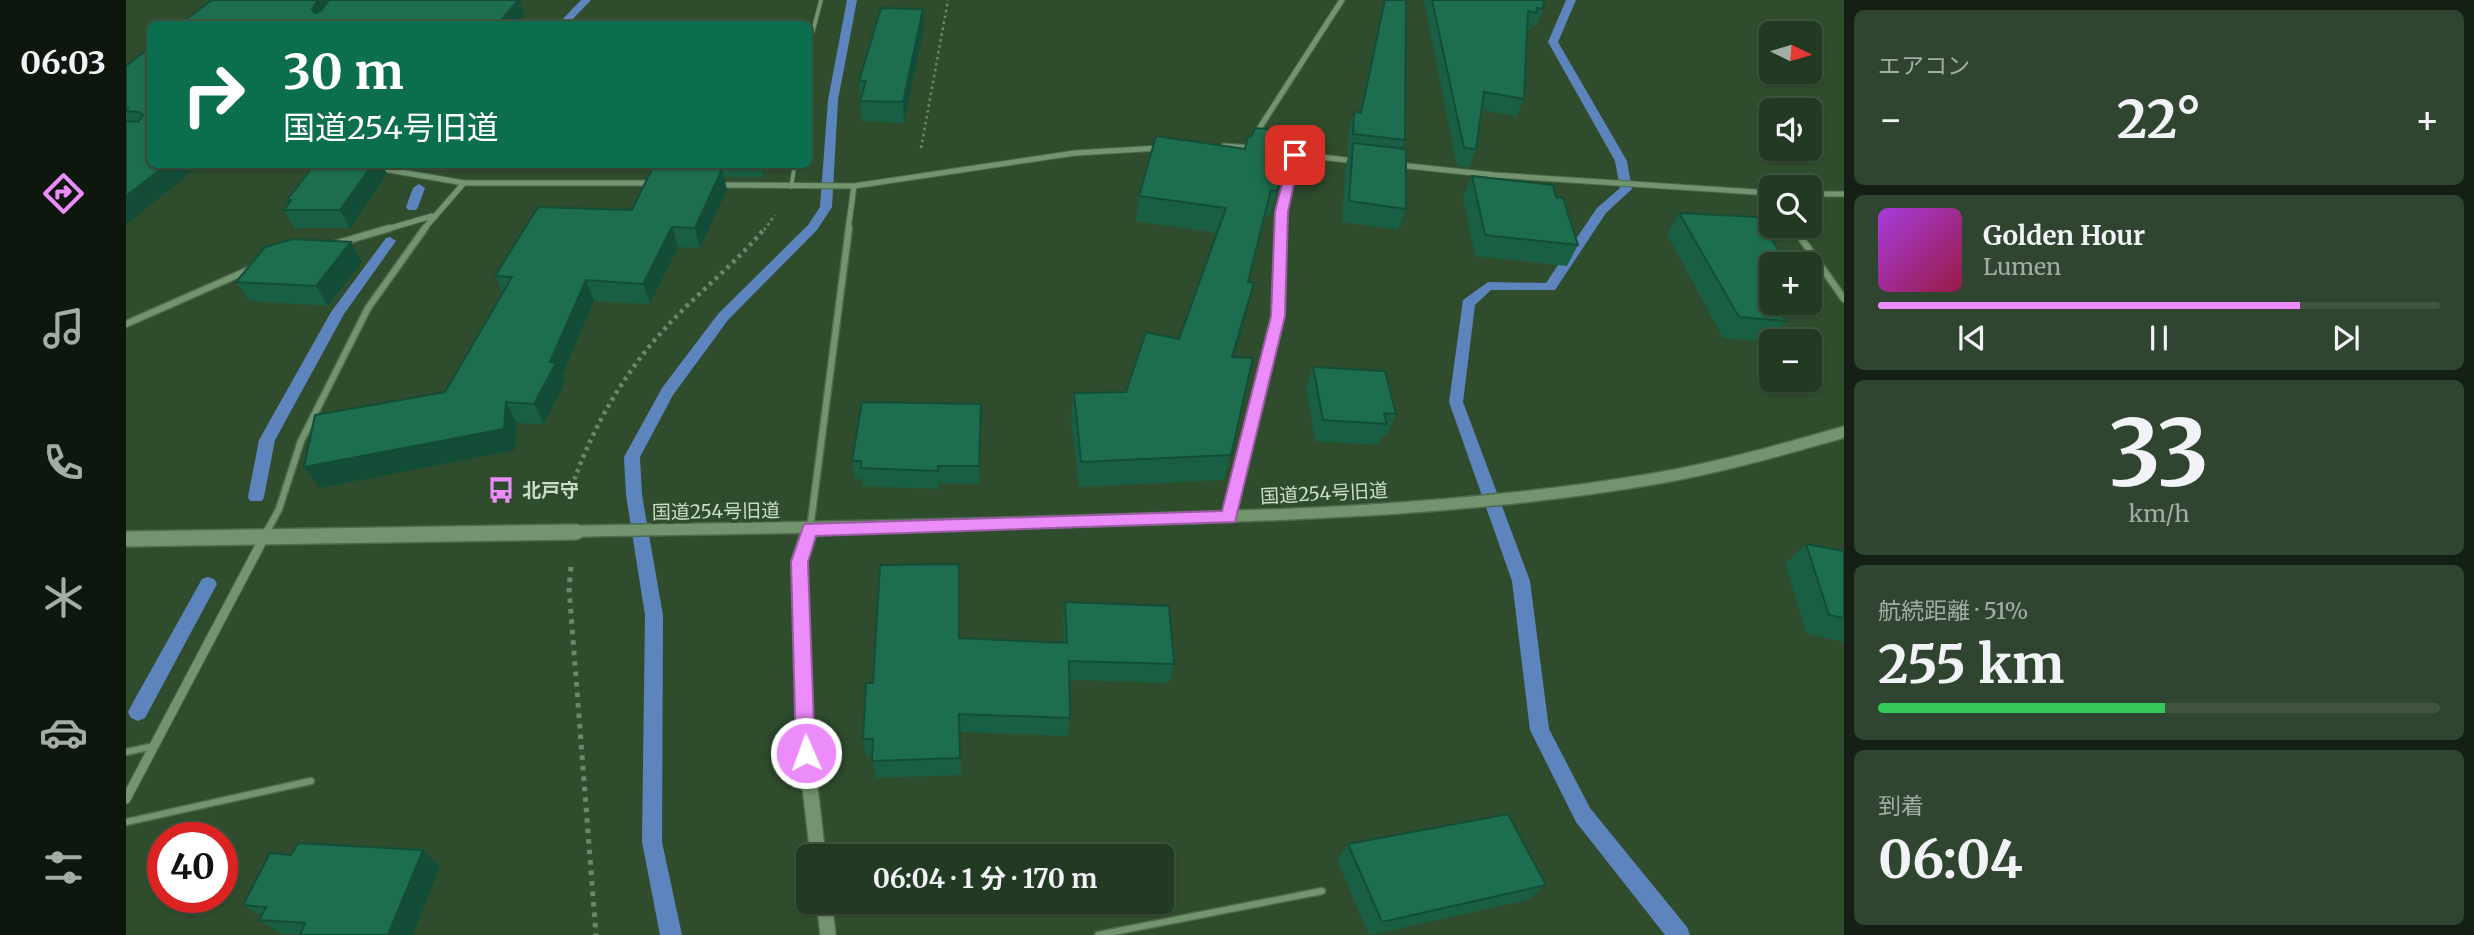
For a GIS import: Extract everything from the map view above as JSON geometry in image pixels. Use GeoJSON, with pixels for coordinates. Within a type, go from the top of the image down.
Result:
{"type":"FeatureCollection","features":[{"type":"Feature","properties":{"kind":"street"},"geometry":{"type":"LineString","coordinates":[[1247,147],[1342,0]]}},
{"type":"Feature","properties":{"kind":"street"},"geometry":{"type":"LineString","coordinates":[[1215,146],[1259,149]]}},
{"type":"Feature","properties":{"kind":"street"},"geometry":{"type":"LineString","coordinates":[[711,185],[854,186],[1075,153],[1168,147]]}},
{"type":"Feature","properties":{"kind":"street"},"geometry":{"type":"LineString","coordinates":[[1271,151],[1361,161]]}},
{"type":"Feature","properties":{"kind":"street"},"geometry":{"type":"LineString","coordinates":[[1388,164],[1759,193]]}},
{"type":"Feature","properties":{"kind":"street"},"geometry":{"type":"LineString","coordinates":[[378,168],[464,183],[660,183]]}},
{"type":"Feature","properties":{"kind":"street"},"geometry":{"type":"LineString","coordinates":[[126,799],[266,536],[279,509],[301,441],[368,308],[433,216],[464,183]]}},
{"type":"Feature","properties":{"kind":"street"},"geometry":{"type":"LineString","coordinates":[[817,844],[806,753],[799,562],[810,529],[816,498],[854,186]]}},
{"type":"Feature","properties":{"kind":"street"},"geometry":{"type":"LineString","coordinates":[[1822,194],[1844,194]]}},
{"type":"Feature","properties":{"kind":"street"},"geometry":{"type":"LineString","coordinates":[[327,246],[433,216]]}},
{"type":"Feature","properties":{"kind":"street"},"geometry":{"type":"LineString","coordinates":[[1801,238],[1844,299]]}},
{"type":"Feature","properties":{"kind":"street"},"geometry":{"type":"LineString","coordinates":[[126,324],[262,265]]}},
{"type":"Feature","properties":{"kind":"street","name":"国道254号旧道"},"geometry":{"type":"LineString","coordinates":[[126,539],[810,529],[1229,517],[1405,508],[1541,495],[1658,479],[1784,451],[1844,432]]}},
{"type":"Feature","properties":{"kind":"street"},"geometry":{"type":"LineString","coordinates":[[826,914],[828,935]]}},
{"type":"Feature","properties":{"kind":"lane"},"geometry":{"type":"LineString","coordinates":[[812,35],[821,0]]}},
{"type":"Feature","properties":{"kind":"lane"},"geometry":{"type":"LineString","coordinates":[[1229,517],[1278,316],[1282,212],[1295,155]]}},
{"type":"Feature","properties":{"kind":"lane"},"geometry":{"type":"LineString","coordinates":[[791,187],[794,168]]}},
{"type":"Feature","properties":{"kind":"lane"},"geometry":{"type":"LineString","coordinates":[[126,752],[154,746]]}},
{"type":"Feature","properties":{"kind":"lane"},"geometry":{"type":"LineString","coordinates":[[126,822],[311,781]]}},
{"type":"Feature","properties":{"kind":"lane"},"geometry":{"type":"LineString","coordinates":[[1098,935],[1322,891]]}},
{"type":"Feature","properties":{"kind":"path"},"geometry":{"type":"LineString","coordinates":[[920,177],[918,161],[948,0]]}},
{"type":"Feature","properties":{"kind":"path"},"geometry":{"type":"LineString","coordinates":[[569,495],[586,447],[624,379],[668,325],[739,255],[778,211]]}},
{"type":"Feature","properties":{"kind":"path"},"geometry":{"type":"LineString","coordinates":[[571,567],[569,588],[596,935]]}},
{"type":"Feature","properties":{"kind":"building"},"geometry":{"type":"Polygon","coordinates":[[[212,0],[318,0],[312,9],[315,13],[321,11],[329,0],[518,0],[500,21],[184,21],[212,0]]]}},
{"type":"Feature","properties":{"kind":"building"},"geometry":{"type":"Polygon","coordinates":[[[1385,0],[1406,0],[1405,140],[1353,134],[1354,112],[1361,113],[1385,0]]]}},
{"type":"Feature","properties":{"kind":"building"},"geometry":{"type":"Polygon","coordinates":[[[1432,0],[1544,0],[1543,9],[1537,8],[1537,13],[1528,11],[1524,99],[1484,92],[1476,149],[1464,148],[1432,0]]]}},
{"type":"Feature","properties":{"kind":"building"},"geometry":{"type":"Polygon","coordinates":[[[881,8],[923,9],[903,102],[860,101],[866,81],[859,81],[881,8]]]}},
{"type":"Feature","properties":{"kind":"building"},"geometry":{"type":"Polygon","coordinates":[[[147,49],[147,168],[162,168],[126,196],[126,121],[138,122],[143,115],[126,111],[126,66],[147,49]]]}},
{"type":"Feature","properties":{"kind":"building"},"geometry":{"type":"Polygon","coordinates":[[[1255,128],[1285,131],[1283,142],[1287,143],[1277,191],[1271,190],[1248,282],[1254,283],[1232,357],[1253,358],[1231,455],[1081,462],[1074,393],[1126,392],[1146,332],[1179,339],[1226,208],[1139,196],[1156,136],[1245,149],[1248,136],[1251,137],[1255,128]]]}},
{"type":"Feature","properties":{"kind":"building"},"geometry":{"type":"Polygon","coordinates":[[[1353,143],[1406,149],[1406,209],[1349,201],[1353,143]]]}},
{"type":"Feature","properties":{"kind":"building"},"geometry":{"type":"Polygon","coordinates":[[[312,168],[370,168],[340,210],[284,210],[291,200],[287,200],[312,168]]]}},
{"type":"Feature","properties":{"kind":"building"},"geometry":{"type":"Polygon","coordinates":[[[653,168],[722,169],[695,228],[672,227],[643,284],[586,280],[550,362],[556,363],[534,404],[506,402],[504,429],[304,467],[315,415],[445,392],[512,277],[495,276],[538,207],[632,210],[653,168]]]}},
{"type":"Feature","properties":{"kind":"building"},"geometry":{"type":"Polygon","coordinates":[[[1472,176],[1553,185],[1556,197],[1563,198],[1578,245],[1485,235],[1472,176]]]}},
{"type":"Feature","properties":{"kind":"building"},"geometry":{"type":"Polygon","coordinates":[[[1679,213],[1758,217],[1759,238],[1771,238],[1780,252],[1759,252],[1759,315],[1782,315],[1786,321],[1739,317],[1679,213]]]}},
{"type":"Feature","properties":{"kind":"building"},"geometry":{"type":"Polygon","coordinates":[[[293,239],[351,242],[316,286],[236,282],[265,247],[293,239]]]}},
{"type":"Feature","properties":{"kind":"building"},"geometry":{"type":"Polygon","coordinates":[[[1313,367],[1385,371],[1396,414],[1384,413],[1387,424],[1323,420],[1313,367]]]}},
{"type":"Feature","properties":{"kind":"building"},"geometry":{"type":"Polygon","coordinates":[[[862,402],[981,404],[979,466],[938,466],[938,471],[861,468],[861,461],[852,461],[862,402]]]}},
{"type":"Feature","properties":{"kind":"building"},"geometry":{"type":"Polygon","coordinates":[[[1806,544],[1844,551],[1844,618],[1829,615],[1806,544]]]}},
{"type":"Feature","properties":{"kind":"building"},"geometry":{"type":"Polygon","coordinates":[[[959,564],[959,638],[1067,643],[1065,602],[1169,606],[1174,664],[1069,661],[1070,718],[959,714],[960,758],[872,761],[873,739],[863,739],[866,683],[873,683],[880,565],[959,564]]]}},
{"type":"Feature","properties":{"kind":"building"},"geometry":{"type":"Polygon","coordinates":[[[1508,814],[1546,885],[1382,922],[1348,844],[1508,814]]]}},
{"type":"Feature","properties":{"kind":"building"},"geometry":{"type":"Polygon","coordinates":[[[298,843],[423,850],[388,935],[300,935],[305,923],[259,920],[266,907],[243,905],[270,853],[291,855],[298,843]]]}},
{"type":"Feature","properties":{"kind":"waterway"},"geometry":{"type":"LineString","coordinates":[[566,21],[586,0]]}},
{"type":"Feature","properties":{"kind":"waterway"},"geometry":{"type":"LineString","coordinates":[[671,935],[652,842],[654,615],[634,495],[632,457],[667,392],[723,317],[813,227],[826,207],[833,100],[852,0]]}},
{"type":"Feature","properties":{"kind":"waterway"},"geometry":{"type":"LineString","coordinates":[[1571,0],[1553,42],[1621,161],[1626,189],[1601,211],[1550,287],[1488,286],[1468,303],[1456,402],[1521,581],[1540,730],[1583,815],[1679,935]]}},
{"type":"Feature","properties":{"kind":"waterway"},"geometry":{"type":"LineString","coordinates":[[412,207],[419,188]]}},
{"type":"Feature","properties":{"kind":"waterway"},"geometry":{"type":"LineString","coordinates":[[256,497],[267,440],[338,312],[390,241]]}},
{"type":"Feature","properties":{"kind":"waterway"},"geometry":{"type":"LineString","coordinates":[[138,712],[208,584]]}},
{"type":"Feature","properties":{"kind":"place","name":"北戸守"},"geometry":{"type":"Point","coordinates":[501,490]}},
{"type":"Feature","properties":{"kind":"route"},"geometry":{"type":"LineString","coordinates":[[806,753],[799,562],[810,529],[1229,517],[1278,316],[1282,212],[1295,155]]}}]}
